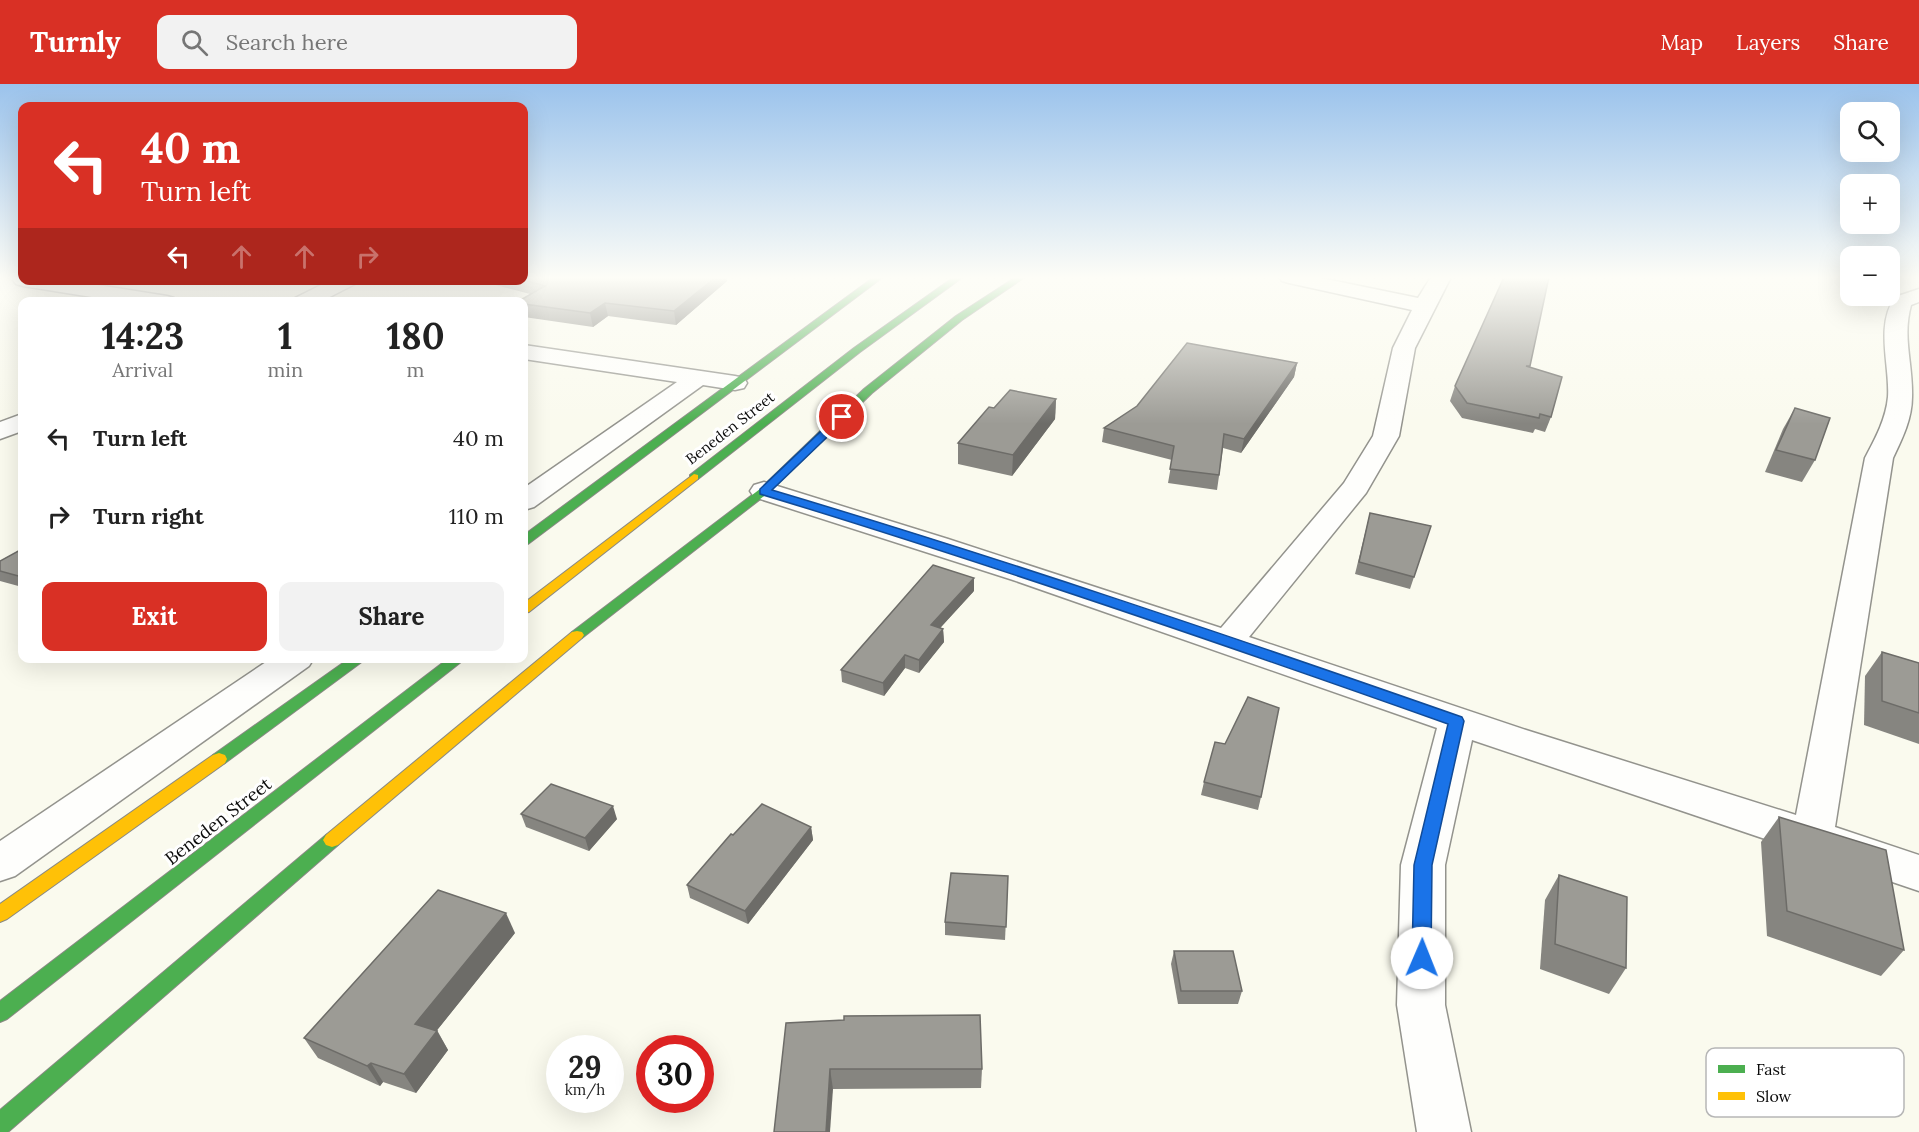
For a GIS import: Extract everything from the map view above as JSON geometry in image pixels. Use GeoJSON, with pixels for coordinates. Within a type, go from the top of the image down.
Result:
{"type":"FeatureCollection","features":[{"type":"Feature","properties":{"kind":"main road"},"geometry":{"type":"LineString","coordinates":[[528,538],[813,326]]}},
{"type":"Feature","properties":{"kind":"main road","name":"Beneden Street"},"geometry":{"type":"LineString","coordinates":[[528,606],[891,326]]}},
{"type":"Feature","properties":{"kind":"main road"},"geometry":{"type":"LineString","coordinates":[[0,1124],[350,824],[589,625],[764,491],[868,391],[949,326]]}},
{"type":"Feature","properties":{"kind":"main road"},"geometry":{"type":"LineString","coordinates":[[0,914],[353,663]]}},
{"type":"Feature","properties":{"kind":"main road","name":"Beneden Street"},"geometry":{"type":"LineString","coordinates":[[0,1013],[453,663]]}},
{"type":"Feature","properties":{"kind":"street"},"geometry":{"type":"LineString","coordinates":[[1228,640],[1356,487],[1386,436],[1404,348],[1415,326]]}},
{"type":"Feature","properties":{"kind":"street"},"geometry":{"type":"LineString","coordinates":[[1813,835],[1879,458],[1893,429],[1900,398],[1895,326]]}},
{"type":"Feature","properties":{"kind":"street"},"geometry":{"type":"LineString","coordinates":[[528,353],[735,383]]}},
{"type":"Feature","properties":{"kind":"street"},"geometry":{"type":"LineString","coordinates":[[528,498],[699,377]]}},
{"type":"Feature","properties":{"kind":"street"},"geometry":{"type":"LineString","coordinates":[[0,431],[18,424]]}},
{"type":"Feature","properties":{"kind":"street"},"geometry":{"type":"LineString","coordinates":[[764,491],[925,540],[1228,640],[1457,721],[1813,835],[1919,873]]}},
{"type":"Feature","properties":{"kind":"street"},"geometry":{"type":"LineString","coordinates":[[0,864],[290,663]]}},
{"type":"Feature","properties":{"kind":"street"},"geometry":{"type":"LineString","coordinates":[[1444,1132],[1421,1005],[1423,865],[1457,721]]}},
{"type":"Feature","properties":{"kind":"building"},"geometry":{"type":"Polygon","coordinates":[[[1482,326],[1539,326],[1530,366],[1526,366],[1562,377],[1551,417],[1540,414],[1539,418],[1467,403],[1455,386],[1482,326]]]}},
{"type":"Feature","properties":{"kind":"building"},"geometry":{"type":"Polygon","coordinates":[[[1187,343],[1297,363],[1244,439],[1224,434],[1219,475],[1170,469],[1174,446],[1104,428],[1137,406],[1187,343]]]}},
{"type":"Feature","properties":{"kind":"building"},"geometry":{"type":"Polygon","coordinates":[[[1010,390],[1056,399],[1013,455],[958,443],[989,407],[994,408],[1010,390]]]}},
{"type":"Feature","properties":{"kind":"building"},"geometry":{"type":"Polygon","coordinates":[[[1795,408],[1830,418],[1815,460],[1776,450],[1795,408]]]}},
{"type":"Feature","properties":{"kind":"building"},"geometry":{"type":"Polygon","coordinates":[[[1370,513],[1431,526],[1414,577],[1359,562],[1370,513]]]}},
{"type":"Feature","properties":{"kind":"building"},"geometry":{"type":"Polygon","coordinates":[[[18,551],[18,576],[0,571],[0,561],[18,551]]]}},
{"type":"Feature","properties":{"kind":"building"},"geometry":{"type":"Polygon","coordinates":[[[933,565],[974,578],[931,625],[943,629],[919,660],[905,655],[883,683],[841,670],[933,565]]]}},
{"type":"Feature","properties":{"kind":"building"},"geometry":{"type":"Polygon","coordinates":[[[1882,652],[1919,663],[1919,713],[1882,701],[1882,652]]]}},
{"type":"Feature","properties":{"kind":"building"},"geometry":{"type":"Polygon","coordinates":[[[1248,697],[1279,708],[1261,797],[1204,782],[1215,742],[1225,744],[1248,697]]]}},
{"type":"Feature","properties":{"kind":"building"},"geometry":{"type":"Polygon","coordinates":[[[551,784],[613,806],[585,838],[521,814],[551,784]]]}},
{"type":"Feature","properties":{"kind":"building"},"geometry":{"type":"Polygon","coordinates":[[[762,804],[811,827],[745,911],[687,885],[731,834],[733,835],[762,804]]]}},
{"type":"Feature","properties":{"kind":"building"},"geometry":{"type":"Polygon","coordinates":[[[1779,817],[1886,850],[1904,950],[1787,911],[1779,817]]]}},
{"type":"Feature","properties":{"kind":"building"},"geometry":{"type":"Polygon","coordinates":[[[951,873],[1008,876],[1006,927],[945,922],[951,873]]]}},
{"type":"Feature","properties":{"kind":"building"},"geometry":{"type":"Polygon","coordinates":[[[1559,875],[1627,897],[1626,968],[1555,944],[1559,875]]]}},
{"type":"Feature","properties":{"kind":"building"},"geometry":{"type":"Polygon","coordinates":[[[438,890],[506,913],[415,1024],[437,1031],[404,1074],[371,1063],[367,1066],[304,1038],[438,890]]]}},
{"type":"Feature","properties":{"kind":"building"},"geometry":{"type":"Polygon","coordinates":[[[1174,951],[1233,951],[1242,991],[1181,991],[1174,951]]]}},
{"type":"Feature","properties":{"kind":"building"},"geometry":{"type":"Polygon","coordinates":[[[980,1015],[982,1069],[830,1069],[826,1132],[774,1132],[786,1023],[844,1020],[844,1016],[980,1015]]]}},
{"type":"Feature","properties":{"kind":"traffic: fast"},"geometry":{"type":"LineString","coordinates":[[528,538],[813,326]]}},
{"type":"Feature","properties":{"kind":"traffic: fast"},"geometry":{"type":"LineString","coordinates":[[694,477],[891,326]]}},
{"type":"Feature","properties":{"kind":"traffic: fast"},"geometry":{"type":"LineString","coordinates":[[577,635],[764,491],[868,391],[949,326]]}},
{"type":"Feature","properties":{"kind":"traffic: fast"},"geometry":{"type":"LineString","coordinates":[[219,759],[353,663]]}},
{"type":"Feature","properties":{"kind":"traffic: fast"},"geometry":{"type":"LineString","coordinates":[[0,1013],[453,663]]}},
{"type":"Feature","properties":{"kind":"traffic: fast"},"geometry":{"type":"LineString","coordinates":[[0,1124],[332,840]]}},
{"type":"Feature","properties":{"kind":"traffic: slow"},"geometry":{"type":"LineString","coordinates":[[528,606],[694,477]]}},
{"type":"Feature","properties":{"kind":"traffic: slow"},"geometry":{"type":"LineString","coordinates":[[332,840],[577,635]]}},
{"type":"Feature","properties":{"kind":"traffic: slow"},"geometry":{"type":"LineString","coordinates":[[0,914],[219,759]]}},
{"type":"Feature","properties":{"kind":"route"},"geometry":{"type":"LineString","coordinates":[[842,417],[764,491],[925,540],[1228,640],[1457,721],[1423,865],[1422,958]]}}]}
